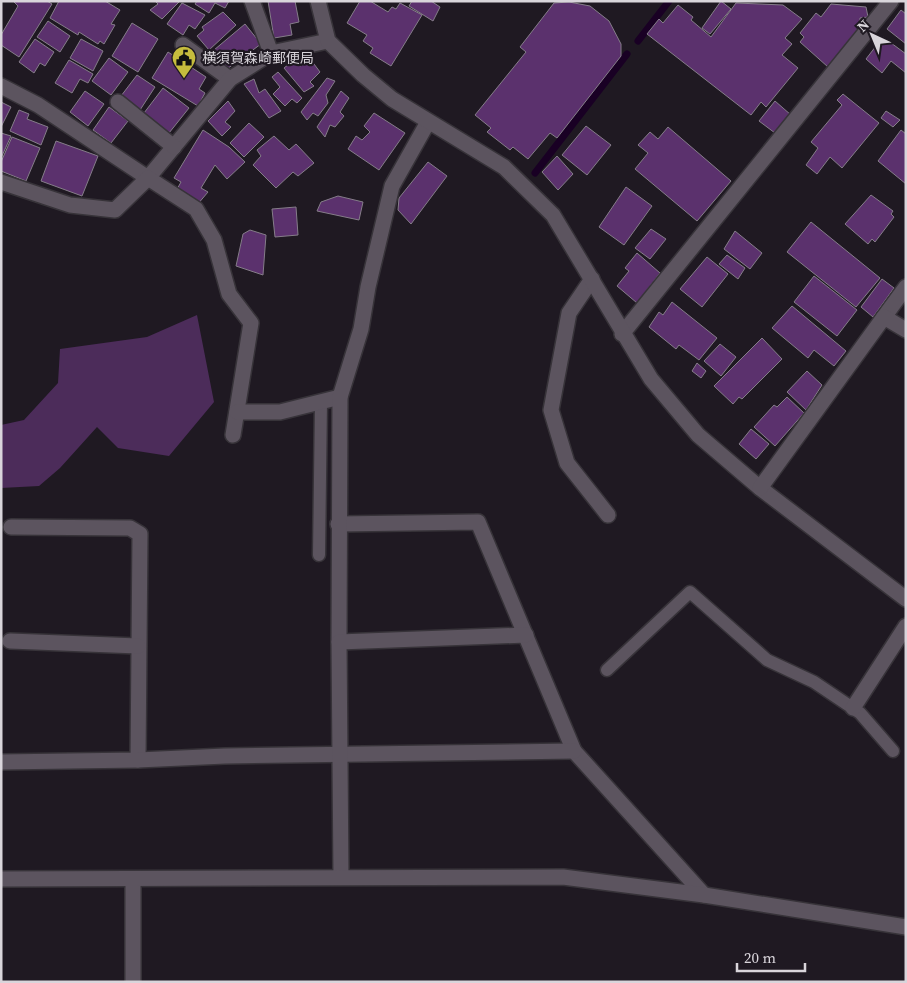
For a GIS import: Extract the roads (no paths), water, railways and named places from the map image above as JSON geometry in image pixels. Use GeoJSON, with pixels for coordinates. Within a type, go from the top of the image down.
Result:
{"type":"FeatureCollection","features":[{"type":"Feature","properties":{"kind":"street"},"geometry":{"type":"LineString","coordinates":[[252,1],[271,52]]}},
{"type":"Feature","properties":{"kind":"street"},"geometry":{"type":"LineString","coordinates":[[318,1],[328,40],[363,75],[392,99],[504,167],[553,215],[592,279],[622,334],[651,379],[698,435],[760,488],[906,599]]}},
{"type":"Feature","properties":{"kind":"street"},"geometry":{"type":"LineString","coordinates":[[622,334],[891,1]]}},
{"type":"Feature","properties":{"kind":"street"},"geometry":{"type":"LineString","coordinates":[[1,182],[70,204],[115,210],[148,178],[230,79],[271,52],[328,40]]}},
{"type":"Feature","properties":{"kind":"street"},"geometry":{"type":"LineString","coordinates":[[183,45],[230,79]]}},
{"type":"Feature","properties":{"kind":"street"},"geometry":{"type":"LineString","coordinates":[[1,86],[38,105],[196,209],[214,240],[229,294],[250,323],[233,436]]}},
{"type":"Feature","properties":{"kind":"street"},"geometry":{"type":"LineString","coordinates":[[118,102],[174,147]]}},
{"type":"Feature","properties":{"kind":"street"},"geometry":{"type":"LineString","coordinates":[[341,878],[338,755],[340,397],[361,329],[368,287],[392,186],[428,122]]}},
{"type":"Feature","properties":{"kind":"street"},"geometry":{"type":"LineString","coordinates":[[592,279],[569,313],[551,410],[567,463],[608,515]]}},
{"type":"Feature","properties":{"kind":"street"},"geometry":{"type":"LineString","coordinates":[[760,488],[906,287]]}},
{"type":"Feature","properties":{"kind":"street"},"geometry":{"type":"LineString","coordinates":[[884,317],[906,330]]}},
{"type":"Feature","properties":{"kind":"street"},"geometry":{"type":"LineString","coordinates":[[237,412],[280,412],[340,397]]}},
{"type":"Feature","properties":{"kind":"street"},"geometry":{"type":"LineString","coordinates":[[338,524],[478,522],[574,752],[704,895]]}},
{"type":"Feature","properties":{"kind":"street"},"geometry":{"type":"LineString","coordinates":[[10,527],[130,528],[140,534],[138,760]]}},
{"type":"Feature","properties":{"kind":"street"},"geometry":{"type":"LineString","coordinates":[[853,708],[906,626]]}},
{"type":"Feature","properties":{"kind":"street"},"geometry":{"type":"LineString","coordinates":[[339,642],[526,636]]}},
{"type":"Feature","properties":{"kind":"street"},"geometry":{"type":"LineString","coordinates":[[10,641],[138,646]]}},
{"type":"Feature","properties":{"kind":"street"},"geometry":{"type":"LineString","coordinates":[[1,762],[138,760],[212,756],[574,752]]}},
{"type":"Feature","properties":{"kind":"street"},"geometry":{"type":"LineString","coordinates":[[1,879],[562,877],[704,895],[906,927]]}},
{"type":"Feature","properties":{"kind":"street"},"geometry":{"type":"LineString","coordinates":[[133,879],[133,982]]}},
{"type":"Feature","properties":{"kind":"lane"},"geometry":{"type":"LineString","coordinates":[[319,555],[321,402]]}},
{"type":"Feature","properties":{"kind":"lane"},"geometry":{"type":"LineString","coordinates":[[607,670],[690,592],[767,660],[814,682],[853,708],[893,751]]}},
{"type":"Feature","properties":{"kind":"waterway"},"geometry":{"type":"LineString","coordinates":[[638,41],[669,1]]}},
{"type":"Feature","properties":{"kind":"waterway"},"geometry":{"type":"LineString","coordinates":[[535,173],[627,54]]}},
{"type":"Feature","properties":{"kind":"place","name":"横須賀森崎郵便局"},"geometry":{"type":"Point","coordinates":[184,79]}}]}
